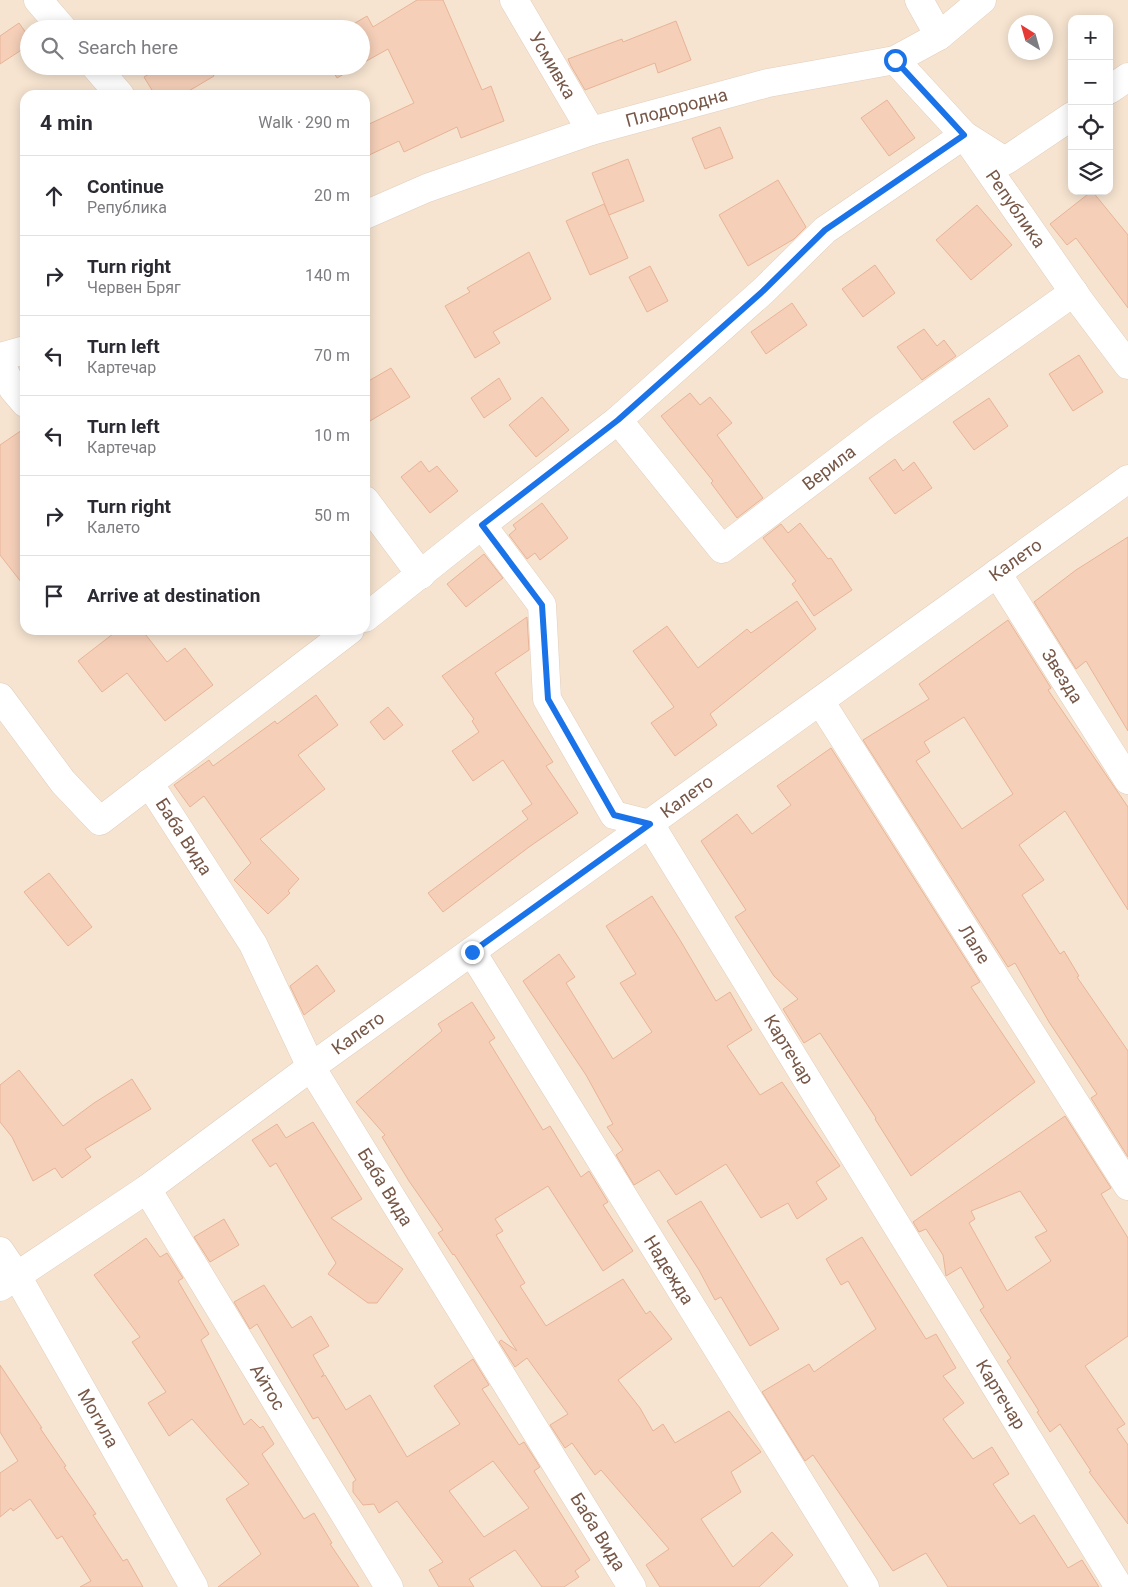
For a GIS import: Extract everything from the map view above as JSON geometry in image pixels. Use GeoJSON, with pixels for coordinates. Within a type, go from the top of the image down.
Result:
{"type":"FeatureCollection","features":[{"type":"Feature","properties":{"kind":"street"},"geometry":{"type":"LineString","coordinates":[[38,0],[55,20]]}},
{"type":"Feature","properties":{"kind":"street","name":"Усмивка"},"geometry":{"type":"LineString","coordinates":[[514,0],[591,131]]}},
{"type":"Feature","properties":{"kind":"street"},"geometry":{"type":"LineString","coordinates":[[919,0],[938,36]]}},
{"type":"Feature","properties":{"kind":"street","name":"Плодородна"},"geometry":{"type":"LineString","coordinates":[[370,213],[427,188],[591,131],[768,83],[895,60],[938,36],[982,0]]}},
{"type":"Feature","properties":{"kind":"street","name":"Република"},"geometry":{"type":"LineString","coordinates":[[895,60],[964,135],[1074,292],[1128,365]]}},
{"type":"Feature","properties":{"kind":"street"},"geometry":{"type":"LineString","coordinates":[[103,75],[116,90]]}},
{"type":"Feature","properties":{"kind":"street"},"geometry":{"type":"LineString","coordinates":[[1113,87],[1128,77]]}},
{"type":"Feature","properties":{"kind":"street"},"geometry":{"type":"LineString","coordinates":[[370,614],[618,420],[763,291],[825,230],[964,135],[1005,161],[1068,119]]}},
{"type":"Feature","properties":{"kind":"street","name":"Верила"},"geometry":{"type":"LineString","coordinates":[[618,420],[722,549],[879,430],[1074,292]]}},
{"type":"Feature","properties":{"kind":"street"},"geometry":{"type":"LineString","coordinates":[[0,357],[20,351]]}},
{"type":"Feature","properties":{"kind":"street"},"geometry":{"type":"LineString","coordinates":[[0,362],[13,388],[20,397]]}},
{"type":"Feature","properties":{"kind":"street","name":"Калето"},"geometry":{"type":"LineString","coordinates":[[8,1282],[146,1189],[311,1067],[1128,479]]}},
{"type":"Feature","properties":{"kind":"street"},"geometry":{"type":"LineString","coordinates":[[370,507],[421,574]]}},
{"type":"Feature","properties":{"kind":"street"},"geometry":{"type":"LineString","coordinates":[[482,525],[542,605],[548,699],[614,815],[650,824]]}},
{"type":"Feature","properties":{"kind":"street","name":"Звезда"},"geometry":{"type":"LineString","coordinates":[[997,573],[1128,780]]}},
{"type":"Feature","properties":{"kind":"street"},"geometry":{"type":"LineString","coordinates":[[0,697],[63,782],[100,821],[343,635]]}},
{"type":"Feature","properties":{"kind":"street","name":"Лале"},"geometry":{"type":"LineString","coordinates":[[820,701],[1128,1186]]}},
{"type":"Feature","properties":{"kind":"street","name":"Баба Вида"},"geometry":{"type":"LineString","coordinates":[[149,783],[253,944],[311,1067],[632,1587]]}},
{"type":"Feature","properties":{"kind":"street","name":"Картечар"},"geometry":{"type":"LineString","coordinates":[[650,824],[1119,1587]]}},
{"type":"Feature","properties":{"kind":"street","name":"Надежда"},"geometry":{"type":"LineString","coordinates":[[472,952],[866,1587]]}},
{"type":"Feature","properties":{"kind":"street","name":"Айтос"},"geometry":{"type":"LineString","coordinates":[[146,1189],[388,1587]]}},
{"type":"Feature","properties":{"kind":"street","name":"Могила"},"geometry":{"type":"LineString","coordinates":[[0,1251],[8,1282],[194,1587]]}},
{"type":"Feature","properties":{"kind":"shaded area"},"geometry":{"type":"Polygon","coordinates":[[[0,0],[1128,0],[1128,1587],[0,1587],[0,0]]]}},
{"type":"Feature","properties":{"kind":"building"},"geometry":{"type":"Polygon","coordinates":[[[417,0],[443,0],[482,90],[491,86],[504,121],[461,138],[457,127],[404,152],[399,141],[370,155],[370,124],[414,103],[388,49],[370,59],[370,22],[373,27],[417,0]]]}},
{"type":"Feature","properties":{"kind":"building"},"geometry":{"type":"Polygon","coordinates":[[[367,16],[369,20],[360,20],[367,16]]]}},
{"type":"Feature","properties":{"kind":"building"},"geometry":{"type":"Polygon","coordinates":[[[676,21],[691,60],[658,73],[655,63],[585,90],[568,59],[622,39],[623,42],[676,21]]]}},
{"type":"Feature","properties":{"kind":"building"},"geometry":{"type":"Polygon","coordinates":[[[19,23],[20,24],[20,51],[0,64],[0,36],[19,23]]]}},
{"type":"Feature","properties":{"kind":"building"},"geometry":{"type":"Polygon","coordinates":[[[147,75],[214,76],[190,90],[152,90],[144,77],[147,75]]]}},
{"type":"Feature","properties":{"kind":"building"},"geometry":{"type":"Polygon","coordinates":[[[887,100],[915,138],[889,156],[861,118],[887,100]]]}},
{"type":"Feature","properties":{"kind":"building"},"geometry":{"type":"Polygon","coordinates":[[[720,127],[733,158],[705,169],[692,138],[720,127]]]}},
{"type":"Feature","properties":{"kind":"building"},"geometry":{"type":"Polygon","coordinates":[[[628,159],[644,201],[609,215],[592,173],[628,159]]]}},
{"type":"Feature","properties":{"kind":"building"},"geometry":{"type":"Polygon","coordinates":[[[778,180],[806,227],[794,239],[748,266],[719,215],[778,180]]]}},
{"type":"Feature","properties":{"kind":"building"},"geometry":{"type":"Polygon","coordinates":[[[1087,195],[1095,195],[1128,235],[1128,308],[1076,238],[1067,245],[1050,224],[1087,195]]]}},
{"type":"Feature","properties":{"kind":"building"},"geometry":{"type":"Polygon","coordinates":[[[604,204],[628,258],[590,275],[566,221],[604,204]]]}},
{"type":"Feature","properties":{"kind":"building"},"geometry":{"type":"Polygon","coordinates":[[[977,205],[1012,245],[971,280],[936,240],[977,205]]]}},
{"type":"Feature","properties":{"kind":"building"},"geometry":{"type":"Polygon","coordinates":[[[529,252],[551,299],[493,332],[500,343],[475,358],[445,306],[470,292],[467,288],[529,252]]]}},
{"type":"Feature","properties":{"kind":"building"},"geometry":{"type":"Polygon","coordinates":[[[875,265],[895,293],[863,317],[842,289],[875,265]]]}},
{"type":"Feature","properties":{"kind":"building"},"geometry":{"type":"Polygon","coordinates":[[[650,266],[668,301],[647,312],[629,277],[650,266]]]}},
{"type":"Feature","properties":{"kind":"building"},"geometry":{"type":"Polygon","coordinates":[[[792,303],[807,325],[766,354],[751,332],[792,303]]]}},
{"type":"Feature","properties":{"kind":"building"},"geometry":{"type":"Polygon","coordinates":[[[924,329],[937,346],[944,340],[956,356],[922,380],[897,347],[924,329]]]}},
{"type":"Feature","properties":{"kind":"building"},"geometry":{"type":"Polygon","coordinates":[[[1079,355],[1103,392],[1073,411],[1049,374],[1079,355]]]}},
{"type":"Feature","properties":{"kind":"building"},"geometry":{"type":"Polygon","coordinates":[[[391,368],[410,397],[370,421],[370,380],[391,368]]]}},
{"type":"Feature","properties":{"kind":"building"},"geometry":{"type":"Polygon","coordinates":[[[499,378],[511,399],[484,418],[471,398],[499,378]]]}},
{"type":"Feature","properties":{"kind":"building"},"geometry":{"type":"Polygon","coordinates":[[[690,393],[700,405],[710,397],[732,423],[717,435],[763,498],[737,518],[711,483],[713,481],[661,416],[690,393]]]}},
{"type":"Feature","properties":{"kind":"building"},"geometry":{"type":"Polygon","coordinates":[[[542,397],[569,430],[536,457],[509,425],[542,397]]]}},
{"type":"Feature","properties":{"kind":"building"},"geometry":{"type":"Polygon","coordinates":[[[989,398],[1008,426],[974,450],[953,422],[989,398]]]}},
{"type":"Feature","properties":{"kind":"building"},"geometry":{"type":"Polygon","coordinates":[[[20,431],[20,581],[0,555],[0,445],[20,431]]]}},
{"type":"Feature","properties":{"kind":"building"},"geometry":{"type":"Polygon","coordinates":[[[895,459],[903,471],[914,462],[932,488],[895,514],[869,478],[895,459]]]}},
{"type":"Feature","properties":{"kind":"building"},"geometry":{"type":"Polygon","coordinates":[[[421,461],[429,472],[437,466],[458,491],[430,513],[401,477],[421,461]]]}},
{"type":"Feature","properties":{"kind":"building"},"geometry":{"type":"Polygon","coordinates":[[[542,503],[568,538],[540,560],[535,553],[527,559],[509,535],[516,529],[513,525],[542,503]]]}},
{"type":"Feature","properties":{"kind":"building"},"geometry":{"type":"Polygon","coordinates":[[[800,523],[828,559],[831,558],[852,590],[814,616],[792,584],[796,581],[763,538],[781,524],[788,533],[800,523]]]}},
{"type":"Feature","properties":{"kind":"building"},"geometry":{"type":"Polygon","coordinates":[[[1128,537],[1128,731],[1086,661],[1076,669],[1034,602],[1076,570],[1128,537]]]}},
{"type":"Feature","properties":{"kind":"building"},"geometry":{"type":"Polygon","coordinates":[[[484,554],[503,578],[466,607],[447,584],[484,554]]]}},
{"type":"Feature","properties":{"kind":"building"},"geometry":{"type":"Polygon","coordinates":[[[797,601],[816,629],[710,714],[717,725],[675,756],[651,723],[674,707],[633,651],[667,626],[698,668],[747,629],[751,633],[797,601]]]}},
{"type":"Feature","properties":{"kind":"building"},"geometry":{"type":"Polygon","coordinates":[[[527,617],[529,650],[495,673],[553,762],[546,766],[578,813],[529,847],[443,912],[428,893],[528,819],[522,811],[532,804],[503,760],[473,781],[452,751],[479,732],[472,721],[474,719],[442,676],[527,617]]]}},
{"type":"Feature","properties":{"kind":"building"},"geometry":{"type":"Polygon","coordinates":[[[1008,620],[1051,688],[1048,690],[1128,807],[1128,910],[1065,811],[1019,845],[1044,880],[1022,895],[1060,954],[1064,951],[1079,976],[1077,977],[1128,1051],[1128,1157],[1091,1098],[1097,1094],[1049,1022],[1015,963],[1008,967],[863,740],[929,699],[919,684],[1008,620]],[[964,717],[924,742],[930,752],[916,761],[962,829],[1013,794],[964,717]]]}},
{"type":"Feature","properties":{"kind":"building"},"geometry":{"type":"Polygon","coordinates":[[[112,635],[146,635],[167,662],[185,648],[213,685],[165,721],[127,673],[102,692],[78,661],[112,635]]]}},
{"type":"Feature","properties":{"kind":"building"},"geometry":{"type":"Polygon","coordinates":[[[316,695],[338,725],[298,755],[325,789],[260,839],[299,879],[288,891],[290,893],[268,914],[234,880],[251,863],[204,796],[190,807],[174,785],[209,760],[213,766],[275,721],[277,724],[316,695]]]}},
{"type":"Feature","properties":{"kind":"building"},"geometry":{"type":"Polygon","coordinates":[[[388,707],[403,725],[384,740],[370,722],[388,707]]]}},
{"type":"Feature","properties":{"kind":"building"},"geometry":{"type":"Polygon","coordinates":[[[831,748],[980,982],[971,987],[1035,1082],[911,1176],[876,1118],[820,1033],[804,1043],[783,1009],[798,999],[774,976],[735,917],[746,910],[701,841],[737,814],[752,834],[791,805],[777,786],[831,748]]]}},
{"type":"Feature","properties":{"kind":"building"},"geometry":{"type":"Polygon","coordinates":[[[49,873],[92,927],[68,946],[24,892],[49,873]]]}},
{"type":"Feature","properties":{"kind":"building"},"geometry":{"type":"Polygon","coordinates":[[[652,896],[716,1001],[730,992],[752,1030],[727,1046],[760,1095],[782,1082],[840,1166],[816,1182],[827,1199],[797,1219],[788,1203],[761,1218],[726,1164],[676,1195],[659,1170],[634,1185],[616,1155],[623,1150],[607,1127],[613,1124],[586,1075],[523,981],[559,954],[575,977],[566,983],[613,1059],[652,1032],[620,983],[636,974],[606,926],[652,896]]]}},
{"type":"Feature","properties":{"kind":"building"},"geometry":{"type":"Polygon","coordinates":[[[317,965],[335,991],[304,1015],[290,986],[317,965]]]}},
{"type":"Feature","properties":{"kind":"building"},"geometry":{"type":"Polygon","coordinates":[[[472,1002],[495,1038],[489,1042],[543,1130],[550,1126],[581,1177],[589,1171],[608,1202],[603,1205],[633,1251],[603,1271],[548,1186],[495,1219],[503,1231],[496,1235],[525,1283],[520,1286],[546,1326],[623,1279],[646,1314],[650,1311],[672,1339],[618,1380],[640,1408],[653,1431],[663,1424],[675,1443],[729,1411],[761,1452],[731,1472],[741,1492],[701,1519],[733,1567],[772,1532],[793,1555],[759,1587],[660,1587],[646,1565],[669,1549],[601,1470],[595,1475],[572,1443],[565,1448],[550,1425],[568,1414],[527,1358],[515,1367],[499,1342],[501,1340],[517,1351],[454,1254],[438,1233],[443,1230],[409,1181],[382,1137],[385,1135],[356,1102],[442,1031],[438,1024],[472,1002]]]}},
{"type":"Feature","properties":{"kind":"building"},"geometry":{"type":"Polygon","coordinates":[[[19,1070],[63,1126],[94,1103],[132,1079],[151,1109],[85,1149],[91,1157],[62,1178],[55,1168],[33,1181],[12,1137],[0,1122],[0,1085],[19,1070]]]}},
{"type":"Feature","properties":{"kind":"building"},"geometry":{"type":"Polygon","coordinates":[[[1065,1116],[1111,1188],[1101,1194],[1128,1238],[1128,1336],[1085,1366],[1125,1424],[1117,1429],[1128,1445],[1128,1524],[1089,1472],[1091,1471],[1060,1424],[1050,1432],[1037,1412],[1039,1411],[1007,1361],[1011,1358],[980,1310],[984,1307],[961,1267],[946,1276],[943,1255],[926,1229],[919,1232],[913,1222],[1065,1116]],[[1020,1191],[971,1211],[975,1219],[969,1223],[1007,1291],[1051,1261],[1035,1237],[1047,1231],[1020,1191]]]}},
{"type":"Feature","properties":{"kind":"building"},"geometry":{"type":"Polygon","coordinates":[[[313,1122],[362,1199],[331,1218],[403,1269],[377,1303],[368,1303],[328,1274],[336,1263],[276,1163],[270,1167],[252,1140],[277,1124],[286,1138],[313,1122]]]}},
{"type":"Feature","properties":{"kind":"building"},"geometry":{"type":"Polygon","coordinates":[[[701,1201],[779,1329],[750,1346],[721,1297],[715,1300],[699,1270],[667,1221],[701,1201]]]}},
{"type":"Feature","properties":{"kind":"building"},"geometry":{"type":"Polygon","coordinates":[[[224,1219],[239,1245],[210,1262],[194,1237],[224,1219]]]}},
{"type":"Feature","properties":{"kind":"building"},"geometry":{"type":"Polygon","coordinates":[[[862,1237],[926,1339],[936,1334],[956,1368],[943,1376],[964,1403],[943,1419],[973,1459],[992,1447],[1009,1474],[993,1484],[1020,1524],[1034,1515],[1068,1568],[1082,1560],[1099,1587],[948,1587],[926,1553],[893,1571],[813,1455],[805,1461],[762,1392],[809,1364],[814,1372],[876,1329],[848,1281],[841,1285],[826,1259],[862,1237]]]}},
{"type":"Feature","properties":{"kind":"building"},"geometry":{"type":"Polygon","coordinates":[[[146,1238],[160,1257],[167,1253],[183,1278],[178,1281],[209,1334],[201,1340],[244,1425],[251,1419],[260,1428],[263,1426],[274,1444],[262,1454],[304,1519],[314,1513],[332,1543],[330,1544],[359,1587],[218,1587],[261,1554],[226,1499],[249,1484],[192,1419],[169,1436],[148,1403],[166,1392],[132,1342],[140,1337],[94,1275],[146,1238]]]}},
{"type":"Feature","properties":{"kind":"building"},"geometry":{"type":"Polygon","coordinates":[[[264,1285],[292,1328],[311,1316],[329,1346],[313,1355],[324,1374],[321,1377],[325,1375],[346,1410],[370,1395],[407,1457],[460,1424],[434,1386],[473,1359],[489,1385],[482,1389],[519,1445],[524,1442],[540,1467],[534,1471],[590,1560],[575,1571],[579,1577],[564,1587],[542,1587],[515,1550],[469,1579],[474,1587],[439,1587],[429,1570],[443,1562],[397,1501],[379,1513],[374,1504],[363,1505],[353,1492],[353,1482],[356,1480],[318,1417],[313,1419],[257,1324],[250,1329],[234,1302],[264,1285]],[[493,1461],[449,1491],[484,1537],[529,1508],[493,1461]]]}},
{"type":"Feature","properties":{"kind":"building"},"geometry":{"type":"Polygon","coordinates":[[[0,1365],[96,1514],[93,1515],[123,1561],[127,1559],[143,1587],[80,1587],[91,1581],[62,1536],[57,1539],[30,1499],[13,1511],[11,1508],[0,1517],[0,1473],[18,1461],[0,1432],[0,1365]]]}},
{"type":"Feature","properties":{"kind":"route"},"geometry":{"type":"LineString","coordinates":[[472,952],[650,824],[614,815],[548,699],[542,605],[482,525],[618,420],[763,291],[825,230],[964,135],[895,60]]}}]}
